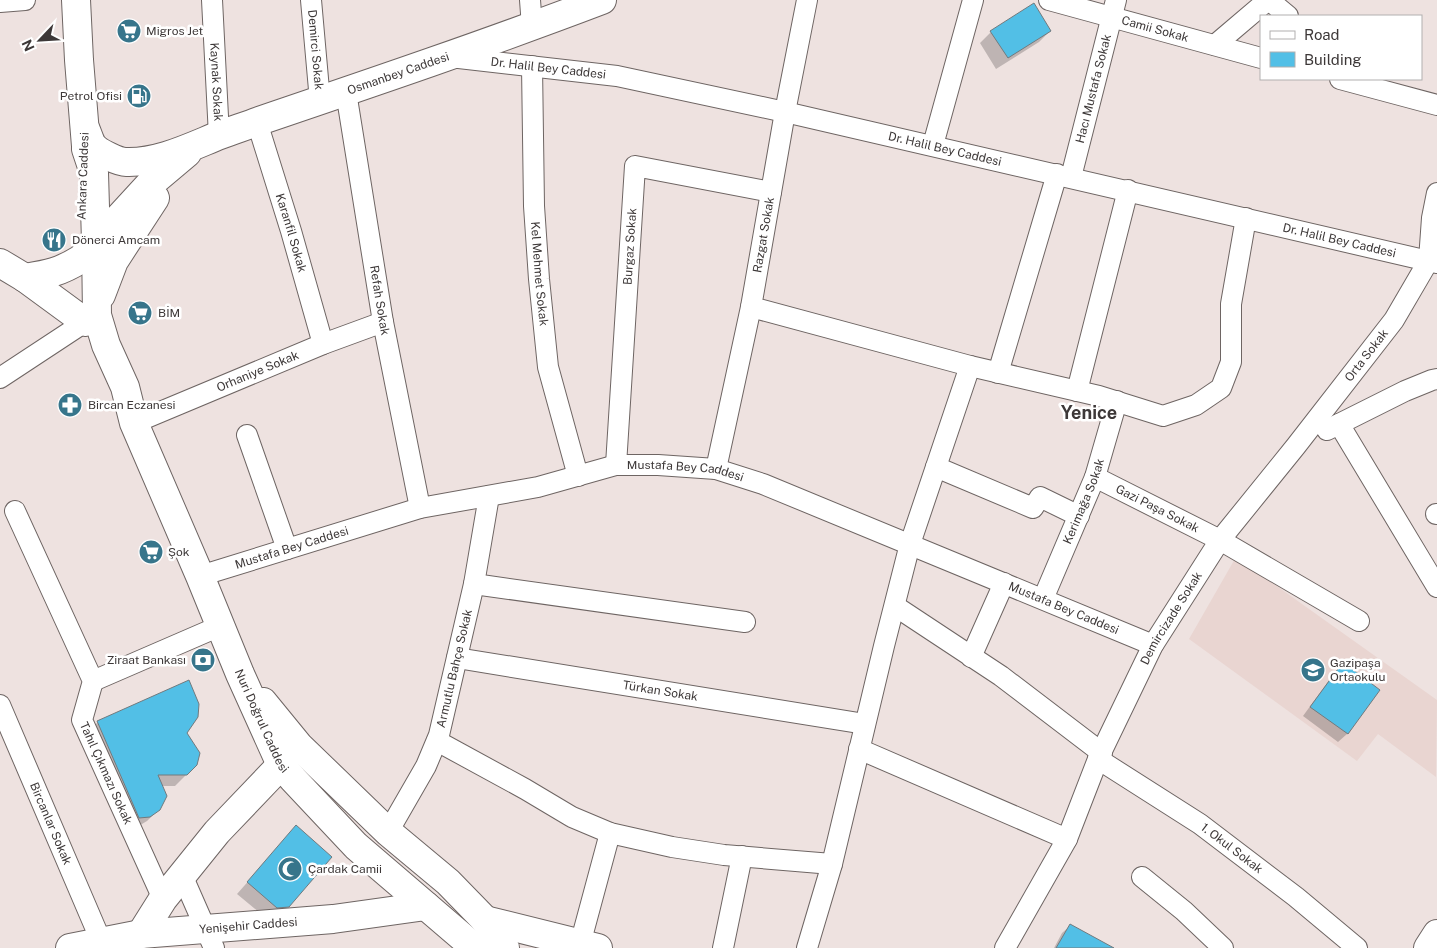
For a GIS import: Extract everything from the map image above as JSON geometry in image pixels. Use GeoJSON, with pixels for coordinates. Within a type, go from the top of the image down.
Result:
{"type":"FeatureCollection","features":[{"type":"Feature","properties":{"kind":"street"},"geometry":{"type":"LineString","coordinates":[[0,2],[25,0]]}},
{"type":"Feature","properties":{"kind":"street","name":"Ankara Caddesi"},"geometry":{"type":"LineString","coordinates":[[76,0],[85,139],[81,173],[97,258],[91,319],[95,350],[114,394],[134,423]]}},
{"type":"Feature","properties":{"kind":"street","name":"Kaynak Sokak"},"geometry":{"type":"LineString","coordinates":[[212,0],[219,136]]}},
{"type":"Feature","properties":{"kind":"street","name":"Demirci Sokak"},"geometry":{"type":"LineString","coordinates":[[311,0],[320,101]]}},
{"type":"Feature","properties":{"kind":"street"},"geometry":{"type":"LineString","coordinates":[[530,0],[532,27]]}},
{"type":"Feature","properties":{"kind":"street","name":"Osmanbey Caddesi"},"geometry":{"type":"LineString","coordinates":[[193,147],[257,122],[448,57],[602,0]]}},
{"type":"Feature","properties":{"kind":"street","name":"Razgat Sokak"},"geometry":{"type":"LineString","coordinates":[[716,469],[751,307],[785,112],[807,0]]}},
{"type":"Feature","properties":{"kind":"street"},"geometry":{"type":"LineString","coordinates":[[933,145],[973,0]]}},
{"type":"Feature","properties":{"kind":"street","name":"Camii Sokak"},"geometry":{"type":"LineString","coordinates":[[1048,0],[1114,8],[1215,45],[1260,58]]}},
{"type":"Feature","properties":{"kind":"street"},"geometry":{"type":"LineString","coordinates":[[1215,45],[1268,0],[1287,15]]}},
{"type":"Feature","properties":{"kind":"street","name":"Hacı Mustafa Sokak"},"geometry":{"type":"LineString","coordinates":[[998,373],[1064,175],[1114,8]]}},
{"type":"Feature","properties":{"kind":"street","name":"Dr. Halil Bey Caddesi"},"geometry":{"type":"LineString","coordinates":[[448,57],[617,76],[933,145],[1433,261]]}},
{"type":"Feature","properties":{"kind":"street","name":"Kel Mehmet Sokak"},"geometry":{"type":"LineString","coordinates":[[532,66],[534,206],[548,367],[578,476]]}},
{"type":"Feature","properties":{"kind":"street"},"geometry":{"type":"LineString","coordinates":[[1350,80],[1437,105]]}},
{"type":"Feature","properties":{"kind":"street","name":"Refah Sokak"},"geometry":{"type":"LineString","coordinates":[[346,92],[383,322],[420,508]]}},
{"type":"Feature","properties":{"kind":"street","name":"Karanfil Sokak"},"geometry":{"type":"LineString","coordinates":[[257,122],[291,231],[323,344]]}},
{"type":"Feature","properties":{"kind":"street"},"geometry":{"type":"LineString","coordinates":[[85,139],[94,148],[124,163],[148,160],[193,147]]}},
{"type":"Feature","properties":{"kind":"street"},"geometry":{"type":"LineString","coordinates":[[25,278],[53,273],[97,258],[149,185],[193,147]]}},
{"type":"Feature","properties":{"kind":"street","name":"Burgaz Sokak"},"geometry":{"type":"LineString","coordinates":[[616,465],[635,166],[771,192]]}},
{"type":"Feature","properties":{"kind":"street"},"geometry":{"type":"LineString","coordinates":[[1077,391],[1128,190]]}},
{"type":"Feature","properties":{"kind":"street"},"geometry":{"type":"LineString","coordinates":[[1433,261],[1432,218],[1437,193]]}},
{"type":"Feature","properties":{"kind":"street"},"geometry":{"type":"LineString","coordinates":[[751,307],[970,366],[1116,401],[1163,416],[1196,405],[1221,388],[1231,362],[1231,304],[1246,218]]}},
{"type":"Feature","properties":{"kind":"street","name":"Orta Sokak"},"geometry":{"type":"LineString","coordinates":[[1296,446],[1394,320],[1433,261]]}},
{"type":"Feature","properties":{"kind":"street"},"geometry":{"type":"LineString","coordinates":[[0,263],[91,319],[0,378]]}},
{"type":"Feature","properties":{"kind":"street","name":"Orhaniye Sokak"},"geometry":{"type":"LineString","coordinates":[[134,423],[323,344],[383,322]]}},
{"type":"Feature","properties":{"kind":"street"},"geometry":{"type":"LineString","coordinates":[[807,948],[832,864],[910,544],[970,366]]}},
{"type":"Feature","properties":{"kind":"street","name":"Demircizade Sokak"},"geometry":{"type":"LineString","coordinates":[[1005,948],[1067,839],[1100,756],[1153,645],[1220,540],[1296,446],[1405,391],[1437,379]]}},
{"type":"Feature","properties":{"kind":"street","name":"Kerimağa Sokak"},"geometry":{"type":"LineString","coordinates":[[1043,599],[1095,478],[1116,401]]}},
{"type":"Feature","properties":{"kind":"street","name":"Nuri Doğrul Caddesi"},"geometry":{"type":"LineString","coordinates":[[134,423],[240,674],[290,755],[448,882],[485,920],[505,948]]}},
{"type":"Feature","properties":{"kind":"street"},"geometry":{"type":"LineString","coordinates":[[1339,424],[1437,587]]}},
{"type":"Feature","properties":{"kind":"street"},"geometry":{"type":"LineString","coordinates":[[247,435],[287,549]]}},
{"type":"Feature","properties":{"kind":"street","name":"Mustafa Bey Caddesi"},"geometry":{"type":"LineString","coordinates":[[200,576],[420,508],[538,487],[616,465],[658,465],[716,469],[763,484],[1153,645]]}},
{"type":"Feature","properties":{"kind":"street"},"geometry":{"type":"LineString","coordinates":[[936,467],[1033,508],[1040,497],[1078,516]]}},
{"type":"Feature","properties":{"kind":"street","name":"Gazi Paşa Sokak"},"geometry":{"type":"LineString","coordinates":[[1095,478],[1220,540],[1359,621]]}},
{"type":"Feature","properties":{"kind":"street","name":"Armutlu Bahçe Sokak"},"geometry":{"type":"LineString","coordinates":[[388,832],[426,766],[439,735],[474,584],[489,496]]}},
{"type":"Feature","properties":{"kind":"street"},"geometry":{"type":"LineString","coordinates":[[15,511],[93,682],[220,626]]}},
{"type":"Feature","properties":{"kind":"street"},"geometry":{"type":"LineString","coordinates":[[972,657],[1004,583]]}},
{"type":"Feature","properties":{"kind":"street"},"geometry":{"type":"LineString","coordinates":[[474,584],[745,622]]}},
{"type":"Feature","properties":{"kind":"street","name":"1. Okul Sokak"},"geometry":{"type":"LineString","coordinates":[[895,606],[1002,676],[1100,756],[1200,824],[1296,897],[1357,948]]}},
{"type":"Feature","properties":{"kind":"street","name":"Türkan Sokak"},"geometry":{"type":"LineString","coordinates":[[457,658],[865,724]]}},
{"type":"Feature","properties":{"kind":"street","name":"Tahıl Çıkmazı Sokak"},"geometry":{"type":"LineString","coordinates":[[93,682],[82,720],[163,899]]}},
{"type":"Feature","properties":{"kind":"street","name":"Bircanlar Sokak"},"geometry":{"type":"LineString","coordinates":[[0,705],[101,941]]}},
{"type":"Feature","properties":{"kind":"street"},"geometry":{"type":"LineString","coordinates":[[437,741],[572,817],[610,833],[672,847],[724,855],[832,864]]}},
{"type":"Feature","properties":{"kind":"street"},"geometry":{"type":"LineString","coordinates":[[859,749],[1067,839]]}},
{"type":"Feature","properties":{"kind":"street"},"geometry":{"type":"LineString","coordinates":[[141,934],[163,899],[217,832],[290,755]]}},
{"type":"Feature","properties":{"kind":"street","name":"Nuri Doğrul Caddesi"},"geometry":{"type":"LineString","coordinates":[[290,755],[292,779],[356,846],[476,948]]}},
{"type":"Feature","properties":{"kind":"street"},"geometry":{"type":"LineString","coordinates":[[485,920],[586,946],[610,833]]}},
{"type":"Feature","properties":{"kind":"street"},"geometry":{"type":"LineString","coordinates":[[723,948],[742,856]]}},
{"type":"Feature","properties":{"kind":"street"},"geometry":{"type":"LineString","coordinates":[[182,875],[210,938]]}},
{"type":"Feature","properties":{"kind":"street"},"geometry":{"type":"LineString","coordinates":[[1142,877],[1184,911],[1223,948]]}},
{"type":"Feature","properties":{"kind":"street"},"geometry":{"type":"LineString","coordinates":[[426,906],[448,882]]}},
{"type":"Feature","properties":{"kind":"street","name":"Yenişehir Caddesi"},"geometry":{"type":"LineString","coordinates":[[70,948],[141,934],[210,938],[426,906]]}},
{"type":"Feature","properties":{"kind":"street"},"geometry":{"type":"LineString","coordinates":[[1428,948],[1437,934]]}},
{"type":"Feature","properties":{"kind":"shaded area","name":"Gazipaşa Ortaokulu"},"geometry":{"type":"Polygon","coordinates":[[[1236,557],[1437,700],[1436,777],[1378,734],[1357,761],[1189,639],[1236,557]]]}},
{"type":"Feature","properties":{"kind":"building"},"geometry":{"type":"Polygon","coordinates":[[[1034,3],[1051,31],[1008,58],[990,31],[1034,3]]]}},
{"type":"Feature","properties":{"kind":"building"},"geometry":{"type":"Polygon","coordinates":[[[1343,662],[1380,690],[1348,734],[1310,707],[1343,662]]]}},
{"type":"Feature","properties":{"kind":"building"},"geometry":{"type":"Polygon","coordinates":[[[189,680],[199,704],[198,717],[187,733],[200,753],[197,765],[187,775],[158,775],[167,796],[160,810],[150,817],[139,818],[97,721],[189,680]]]}},
{"type":"Feature","properties":{"kind":"building","name":"Çardak Camii"},"geometry":{"type":"Polygon","coordinates":[[[296,825],[332,857],[289,907],[277,908],[247,882],[296,825]]]}},
{"type":"Feature","properties":{"kind":"building"},"geometry":{"type":"Polygon","coordinates":[[[1070,924],[1114,948],[1056,948],[1070,924]]]}},
{"type":"Feature","properties":{"kind":"place","name":"Migros Jet"},"geometry":{"type":"Point","coordinates":[129,31]}},
{"type":"Feature","properties":{"kind":"place","name":"Petrol Ofisi"},"geometry":{"type":"Point","coordinates":[139,96]}},
{"type":"Feature","properties":{"kind":"place","name":"Dönerci Amcam"},"geometry":{"type":"Point","coordinates":[54,240]}},
{"type":"Feature","properties":{"kind":"place","name":"BİM"},"geometry":{"type":"Point","coordinates":[140,313]}},
{"type":"Feature","properties":{"kind":"place","name":"Bircan Eczanesi"},"geometry":{"type":"Point","coordinates":[70,405]}},
{"type":"Feature","properties":{"kind":"place","name":"Şok"},"geometry":{"type":"Point","coordinates":[151,552]}},
{"type":"Feature","properties":{"kind":"place","name":"Ziraat Bankası"},"geometry":{"type":"Point","coordinates":[203,660]}},
{"type":"Feature","properties":{"kind":"place","name":"Gazipaşa Ortaokulu"},"geometry":{"type":"Point","coordinates":[1313,670]}},
{"type":"Feature","properties":{"kind":"place","name":"Çardak Camii"},"geometry":{"type":"Point","coordinates":[290,869]}},
{"type":"Feature","properties":{"kind":"district","name":"Yenice"},"geometry":{"type":"Point","coordinates":[1089,413]}}]}
